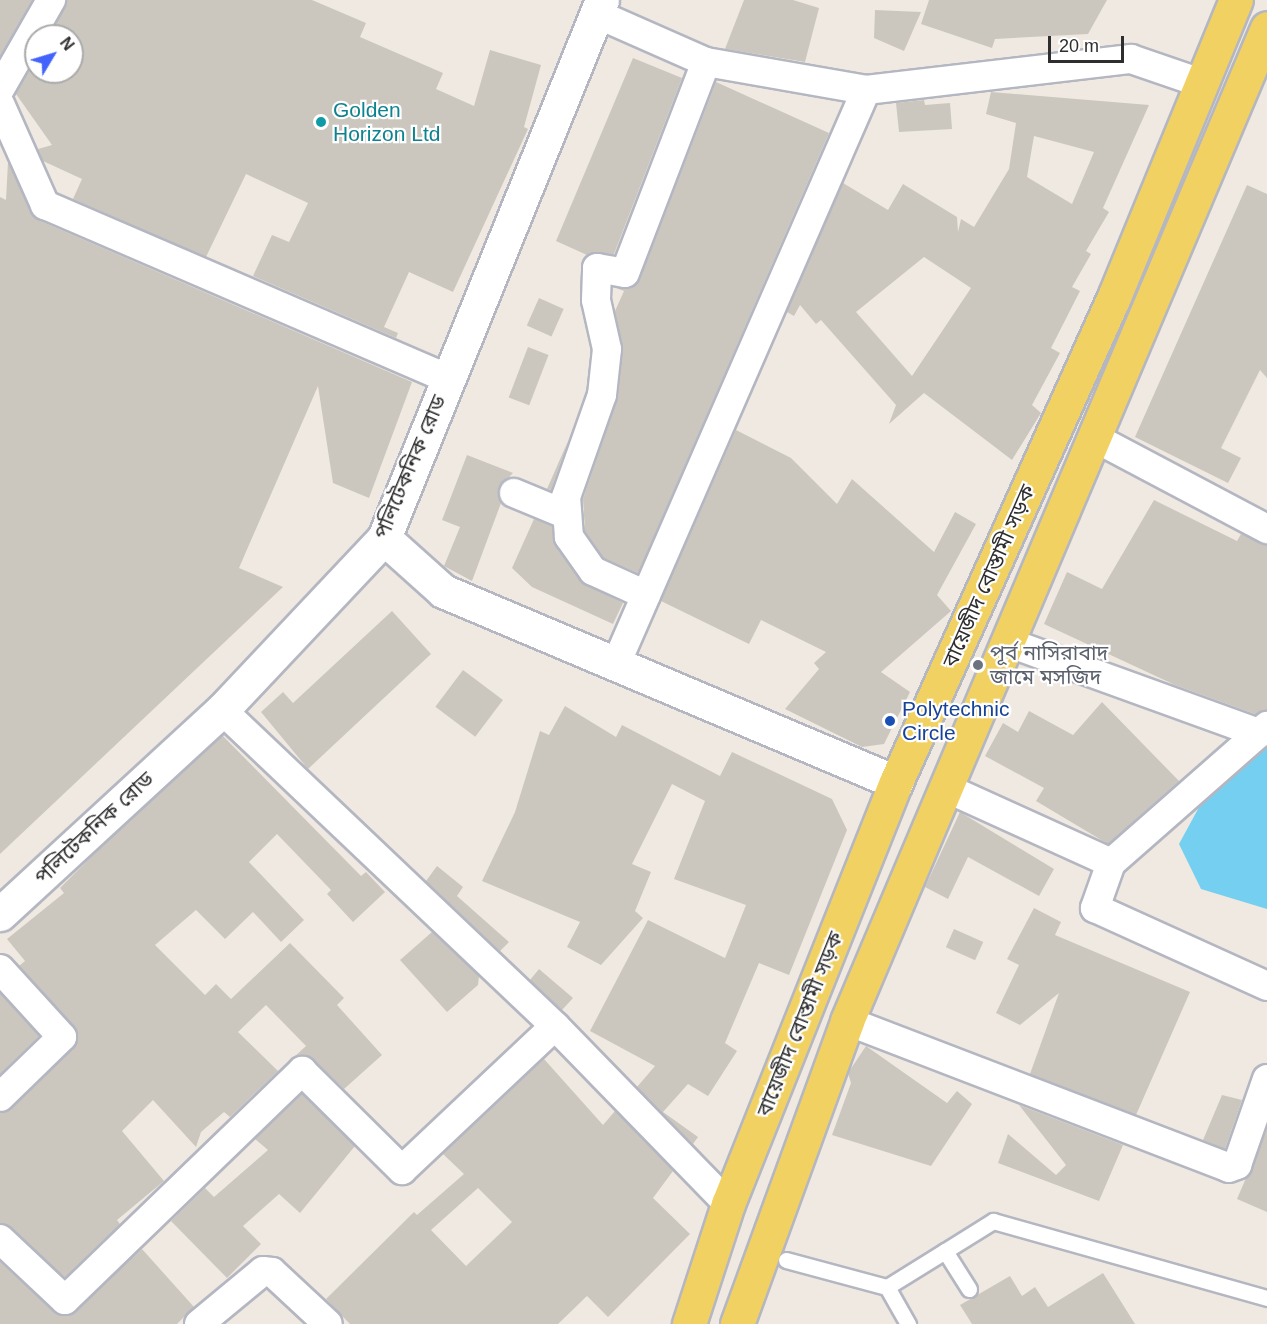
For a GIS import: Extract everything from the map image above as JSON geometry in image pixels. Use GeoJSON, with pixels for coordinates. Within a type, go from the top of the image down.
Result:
{"type":"FeatureCollection","features":[{"type":"Feature","properties":{"kind":"main road","name":"বায়েজীদ বোস্তামী সড়ক"},"geometry":{"type":"LineString","coordinates":[[689,1324],[728,1204],[896,782],[1114,297],[1236,0]]}},
{"type":"Feature","properties":{"kind":"main road","name":"পলিটেকনিক রোড"},"geometry":{"type":"LineString","coordinates":[[0,914],[222,710],[384,538],[599,7]]}},
{"type":"Feature","properties":{"kind":"main road","name":"বায়েজীদ বোস্তামী সড়ক"},"geometry":{"type":"LineString","coordinates":[[737,1324],[847,1021],[1267,28]]}},
{"type":"Feature","properties":{"kind":"main road"},"geometry":{"type":"LineString","coordinates":[[384,538],[443,591],[896,782]]}},
{"type":"Feature","properties":{"kind":"street"},"geometry":{"type":"LineString","coordinates":[[0,89],[51,0]]}},
{"type":"Feature","properties":{"kind":"street"},"geometry":{"type":"LineString","coordinates":[[599,7],[706,62],[866,90],[1131,59],[1201,83]]}},
{"type":"Feature","properties":{"kind":"street"},"geometry":{"type":"LineString","coordinates":[[646,595],[593,571],[569,537],[566,497],[602,395],[608,349],[596,300],[597,268],[625,273],[706,62]]}},
{"type":"Feature","properties":{"kind":"street"},"geometry":{"type":"LineString","coordinates":[[616,664],[866,90]]}},
{"type":"Feature","properties":{"kind":"street"},"geometry":{"type":"LineString","coordinates":[[0,104],[45,205],[447,378]]}},
{"type":"Feature","properties":{"kind":"street"},"geometry":{"type":"LineString","coordinates":[[1094,437],[1267,529]]}},
{"type":"Feature","properties":{"kind":"street"},"geometry":{"type":"LineString","coordinates":[[514,493],[567,515]]}},
{"type":"Feature","properties":{"kind":"street"},"geometry":{"type":"LineString","coordinates":[[1007,642],[1263,729],[1112,863],[1095,908],[1267,986]]}},
{"type":"Feature","properties":{"kind":"street"},"geometry":{"type":"LineString","coordinates":[[222,710],[555,1026],[728,1204]]}},
{"type":"Feature","properties":{"kind":"street"},"geometry":{"type":"LineString","coordinates":[[946,788],[1112,863]]}},
{"type":"Feature","properties":{"kind":"street"},"geometry":{"type":"LineString","coordinates":[[0,969],[62,1038],[0,1097]]}},
{"type":"Feature","properties":{"kind":"street"},"geometry":{"type":"LineString","coordinates":[[847,1021],[1229,1168],[1237,1165],[1267,1079]]}},
{"type":"Feature","properties":{"kind":"street"},"geometry":{"type":"LineString","coordinates":[[0,1239],[65,1300],[302,1071],[402,1170],[555,1026]]}},
{"type":"Feature","properties":{"kind":"street"},"geometry":{"type":"LineString","coordinates":[[198,1324],[263,1271],[272,1272],[328,1324]]}},
{"type":"Feature","properties":{"kind":"lane"},"geometry":{"type":"LineString","coordinates":[[887,1287],[993,1221],[1267,1298]]}},
{"type":"Feature","properties":{"kind":"lane"},"geometry":{"type":"LineString","coordinates":[[945,1251],[969,1289]]}},
{"type":"Feature","properties":{"kind":"lane"},"geometry":{"type":"LineString","coordinates":[[786,1260],[887,1287],[908,1324]]}},
{"type":"Feature","properties":{"kind":"water"},"geometry":{"type":"Polygon","coordinates":[[[1267,747],[1267,909],[1201,889],[1179,844],[1216,776],[1249,748],[1267,747]]]}},
{"type":"Feature","properties":{"kind":"building"},"geometry":{"type":"Polygon","coordinates":[[[0,0],[32,0],[0,56],[0,0]]]}},
{"type":"Feature","properties":{"kind":"building"},"geometry":{"type":"Polygon","coordinates":[[[67,0],[312,0],[366,23],[360,37],[443,73],[436,89],[474,106],[490,50],[541,65],[524,127],[528,129],[453,292],[409,272],[384,327],[398,333],[396,338],[253,276],[272,235],[289,242],[308,203],[246,174],[206,257],[73,199],[82,179],[43,161],[38,149],[52,145],[16,94],[24,80],[24,84],[84,84],[84,24],[55,24],[67,0]]]}},
{"type":"Feature","properties":{"kind":"building"},"geometry":{"type":"Polygon","coordinates":[[[744,0],[793,0],[819,8],[805,62],[725,49],[744,0]]]}},
{"type":"Feature","properties":{"kind":"building"},"geometry":{"type":"Polygon","coordinates":[[[929,0],[1107,0],[1088,34],[995,39],[992,48],[921,24],[929,0]]]}},
{"type":"Feature","properties":{"kind":"building"},"geometry":{"type":"Polygon","coordinates":[[[875,10],[921,12],[904,51],[874,38],[875,10]]]}},
{"type":"Feature","properties":{"kind":"building"},"geometry":{"type":"Polygon","coordinates":[[[633,58],[682,78],[614,254],[587,255],[556,241],[633,58]]]}},
{"type":"Feature","properties":{"kind":"building"},"geometry":{"type":"Polygon","coordinates":[[[716,82],[829,133],[638,573],[604,558],[585,531],[583,499],[618,397],[623,350],[615,311],[624,291],[616,288],[630,289],[640,279],[716,82]]]}},
{"type":"Feature","properties":{"kind":"building"},"geometry":{"type":"Polygon","coordinates":[[[991,92],[1149,105],[1103,208],[1109,212],[1086,251],[1091,254],[1072,287],[1080,291],[1051,348],[1060,353],[1032,405],[1041,413],[1012,460],[924,393],[889,424],[896,405],[821,320],[816,324],[800,305],[794,316],[787,312],[843,183],[888,210],[903,184],[957,217],[958,232],[961,219],[974,227],[1009,169],[1016,123],[986,114],[991,92]],[[1034,136],[1027,177],[1072,204],[1094,152],[1034,136]],[[924,257],[856,312],[912,376],[971,288],[924,257]]]}},
{"type":"Feature","properties":{"kind":"building"},"geometry":{"type":"Polygon","coordinates":[[[924,100],[925,105],[950,103],[952,129],[899,132],[896,103],[924,100]]]}},
{"type":"Feature","properties":{"kind":"building"},"geometry":{"type":"Polygon","coordinates":[[[8,162],[38,220],[412,382],[369,498],[333,483],[318,386],[239,568],[283,587],[0,854],[0,197],[6,200],[8,162]]]}},
{"type":"Feature","properties":{"kind":"building"},"geometry":{"type":"Polygon","coordinates":[[[1247,185],[1267,194],[1267,378],[1260,370],[1221,448],[1241,458],[1228,483],[1135,437],[1247,185]]]}},
{"type":"Feature","properties":{"kind":"building"},"geometry":{"type":"Polygon","coordinates":[[[539,298],[564,309],[551,336],[527,325],[539,298]]]}},
{"type":"Feature","properties":{"kind":"building"},"geometry":{"type":"Polygon","coordinates":[[[528,347],[549,355],[529,405],[509,397],[528,347]]]}},
{"type":"Feature","properties":{"kind":"building"},"geometry":{"type":"Polygon","coordinates":[[[736,430],[791,458],[837,504],[852,479],[934,552],[955,512],[976,524],[937,595],[951,611],[881,672],[910,692],[884,744],[862,747],[785,709],[819,669],[814,663],[826,652],[761,620],[749,644],[661,601],[736,430]]]}},
{"type":"Feature","properties":{"kind":"building"},"geometry":{"type":"Polygon","coordinates":[[[568,441],[551,490],[547,489],[568,441]]]}},
{"type":"Feature","properties":{"kind":"building"},"geometry":{"type":"Polygon","coordinates":[[[467,455],[513,473],[499,487],[501,503],[472,581],[444,566],[460,527],[442,520],[467,455]]]}},
{"type":"Feature","properties":{"kind":"building"},"geometry":{"type":"Polygon","coordinates":[[[1154,500],[1237,541],[1241,534],[1267,545],[1267,710],[1255,714],[1175,685],[1044,624],[1067,572],[1102,589],[1154,500]]]}},
{"type":"Feature","properties":{"kind":"building"},"geometry":{"type":"Polygon","coordinates":[[[534,519],[552,526],[555,546],[580,581],[623,603],[613,624],[532,587],[512,568],[534,519]]]}},
{"type":"Feature","properties":{"kind":"building"},"geometry":{"type":"Polygon","coordinates":[[[392,611],[431,654],[308,769],[261,712],[283,692],[293,703],[392,611]]]}},
{"type":"Feature","properties":{"kind":"building"},"geometry":{"type":"Polygon","coordinates":[[[463,670],[503,700],[475,737],[435,707],[463,670]]]}},
{"type":"Feature","properties":{"kind":"building"},"geometry":{"type":"Polygon","coordinates":[[[1102,702],[1179,781],[1108,844],[1036,801],[1044,788],[985,756],[1003,723],[1018,732],[1029,711],[1073,735],[1102,702]]]}},
{"type":"Feature","properties":{"kind":"building"},"geometry":{"type":"Polygon","coordinates":[[[565,706],[616,737],[622,725],[720,776],[732,752],[832,799],[847,830],[789,975],[759,963],[725,1043],[737,1051],[708,1096],[688,1084],[663,1112],[698,1137],[693,1144],[637,1087],[655,1066],[590,1031],[648,920],[725,958],[746,905],[674,879],[705,801],[672,784],[632,864],[651,872],[635,911],[643,918],[601,965],[567,947],[580,922],[482,881],[515,812],[540,731],[549,735],[565,706]]]}},
{"type":"Feature","properties":{"kind":"building"},"geometry":{"type":"Polygon","coordinates":[[[222,735],[361,876],[366,872],[385,892],[353,922],[327,894],[331,890],[277,834],[249,862],[304,920],[281,942],[253,912],[225,939],[196,910],[155,945],[205,995],[216,984],[231,999],[290,943],[344,998],[337,1005],[382,1055],[344,1089],[313,1059],[293,1058],[306,1046],[266,1005],[238,1032],[278,1071],[230,1117],[224,1112],[201,1132],[196,1147],[153,1100],[122,1131],[164,1181],[117,1220],[120,1224],[65,1277],[0,1223],[0,1113],[11,1109],[73,1049],[78,1034],[19,966],[25,961],[7,939],[64,893],[60,888],[103,845],[222,735]]]}},
{"type":"Feature","properties":{"kind":"building"},"geometry":{"type":"Polygon","coordinates":[[[960,812],[1054,869],[1039,896],[968,857],[948,899],[925,887],[960,812]]]}},
{"type":"Feature","properties":{"kind":"building"},"geometry":{"type":"Polygon","coordinates":[[[437,866],[463,887],[457,896],[509,942],[500,951],[426,881],[437,866]]]}},
{"type":"Feature","properties":{"kind":"building"},"geometry":{"type":"Polygon","coordinates":[[[1034,908],[1061,922],[1055,935],[1190,992],[1136,1115],[1030,1074],[1059,993],[1020,1025],[996,1013],[1019,965],[1007,959],[1034,908]]]}},
{"type":"Feature","properties":{"kind":"building"},"geometry":{"type":"Polygon","coordinates":[[[954,929],[983,942],[975,960],[946,947],[954,929]]]}},
{"type":"Feature","properties":{"kind":"building"},"geometry":{"type":"Polygon","coordinates":[[[432,932],[479,976],[478,985],[447,1012],[400,960],[432,932]]]}},
{"type":"Feature","properties":{"kind":"building"},"geometry":{"type":"Polygon","coordinates":[[[539,969],[573,998],[562,1010],[530,980],[539,969]]]}},
{"type":"Feature","properties":{"kind":"building"},"geometry":{"type":"Polygon","coordinates":[[[0,993],[39,1036],[0,1074],[0,993]]]}},
{"type":"Feature","properties":{"kind":"building"},"geometry":{"type":"Polygon","coordinates":[[[866,1046],[947,1103],[957,1091],[972,1104],[931,1166],[832,1135],[851,1083],[848,1073],[866,1046]]]}},
{"type":"Feature","properties":{"kind":"building"},"geometry":{"type":"Polygon","coordinates":[[[544,1059],[603,1125],[615,1111],[673,1171],[653,1198],[690,1234],[608,1317],[587,1296],[558,1324],[350,1324],[326,1299],[414,1212],[417,1215],[464,1174],[443,1154],[544,1059]],[[478,1188],[431,1230],[466,1266],[512,1222],[478,1188]]]}},
{"type":"Feature","properties":{"kind":"building"},"geometry":{"type":"Polygon","coordinates":[[[302,1094],[355,1146],[300,1213],[279,1194],[243,1226],[261,1244],[227,1278],[171,1221],[205,1188],[214,1197],[268,1150],[255,1139],[302,1094]]]}},
{"type":"Feature","properties":{"kind":"building"},"geometry":{"type":"Polygon","coordinates":[[[1222,1095],[1242,1100],[1225,1149],[1203,1140],[1222,1095]]]}},
{"type":"Feature","properties":{"kind":"building"},"geometry":{"type":"Polygon","coordinates":[[[1019,1105],[1123,1145],[1099,1201],[998,1163],[1008,1134],[1056,1175],[1066,1165],[1019,1105]]]}},
{"type":"Feature","properties":{"kind":"building"},"geometry":{"type":"Polygon","coordinates":[[[1267,1129],[1267,1212],[1237,1199],[1267,1129]]]}},
{"type":"Feature","properties":{"kind":"building"},"geometry":{"type":"Polygon","coordinates":[[[142,1249],[194,1307],[177,1324],[0,1324],[0,1262],[54,1312],[69,1316],[142,1249]]]}},
{"type":"Feature","properties":{"kind":"building"},"geometry":{"type":"Polygon","coordinates":[[[1103,1273],[1135,1324],[972,1324],[960,1305],[1010,1276],[1022,1296],[1035,1287],[1048,1307],[1103,1273]]]}},
{"type":"Feature","properties":{"kind":"place","name":"Golden Horizon Ltd"},"geometry":{"type":"Point","coordinates":[321,122]}},
{"type":"Feature","properties":{"kind":"place","name":"পূর্ব নাসিরাবাদ জামে মসজিদ"},"geometry":{"type":"Point","coordinates":[978,665]}},
{"type":"Feature","properties":{"kind":"place","name":"Polytechnic Circle"},"geometry":{"type":"Point","coordinates":[890,721]}}]}
